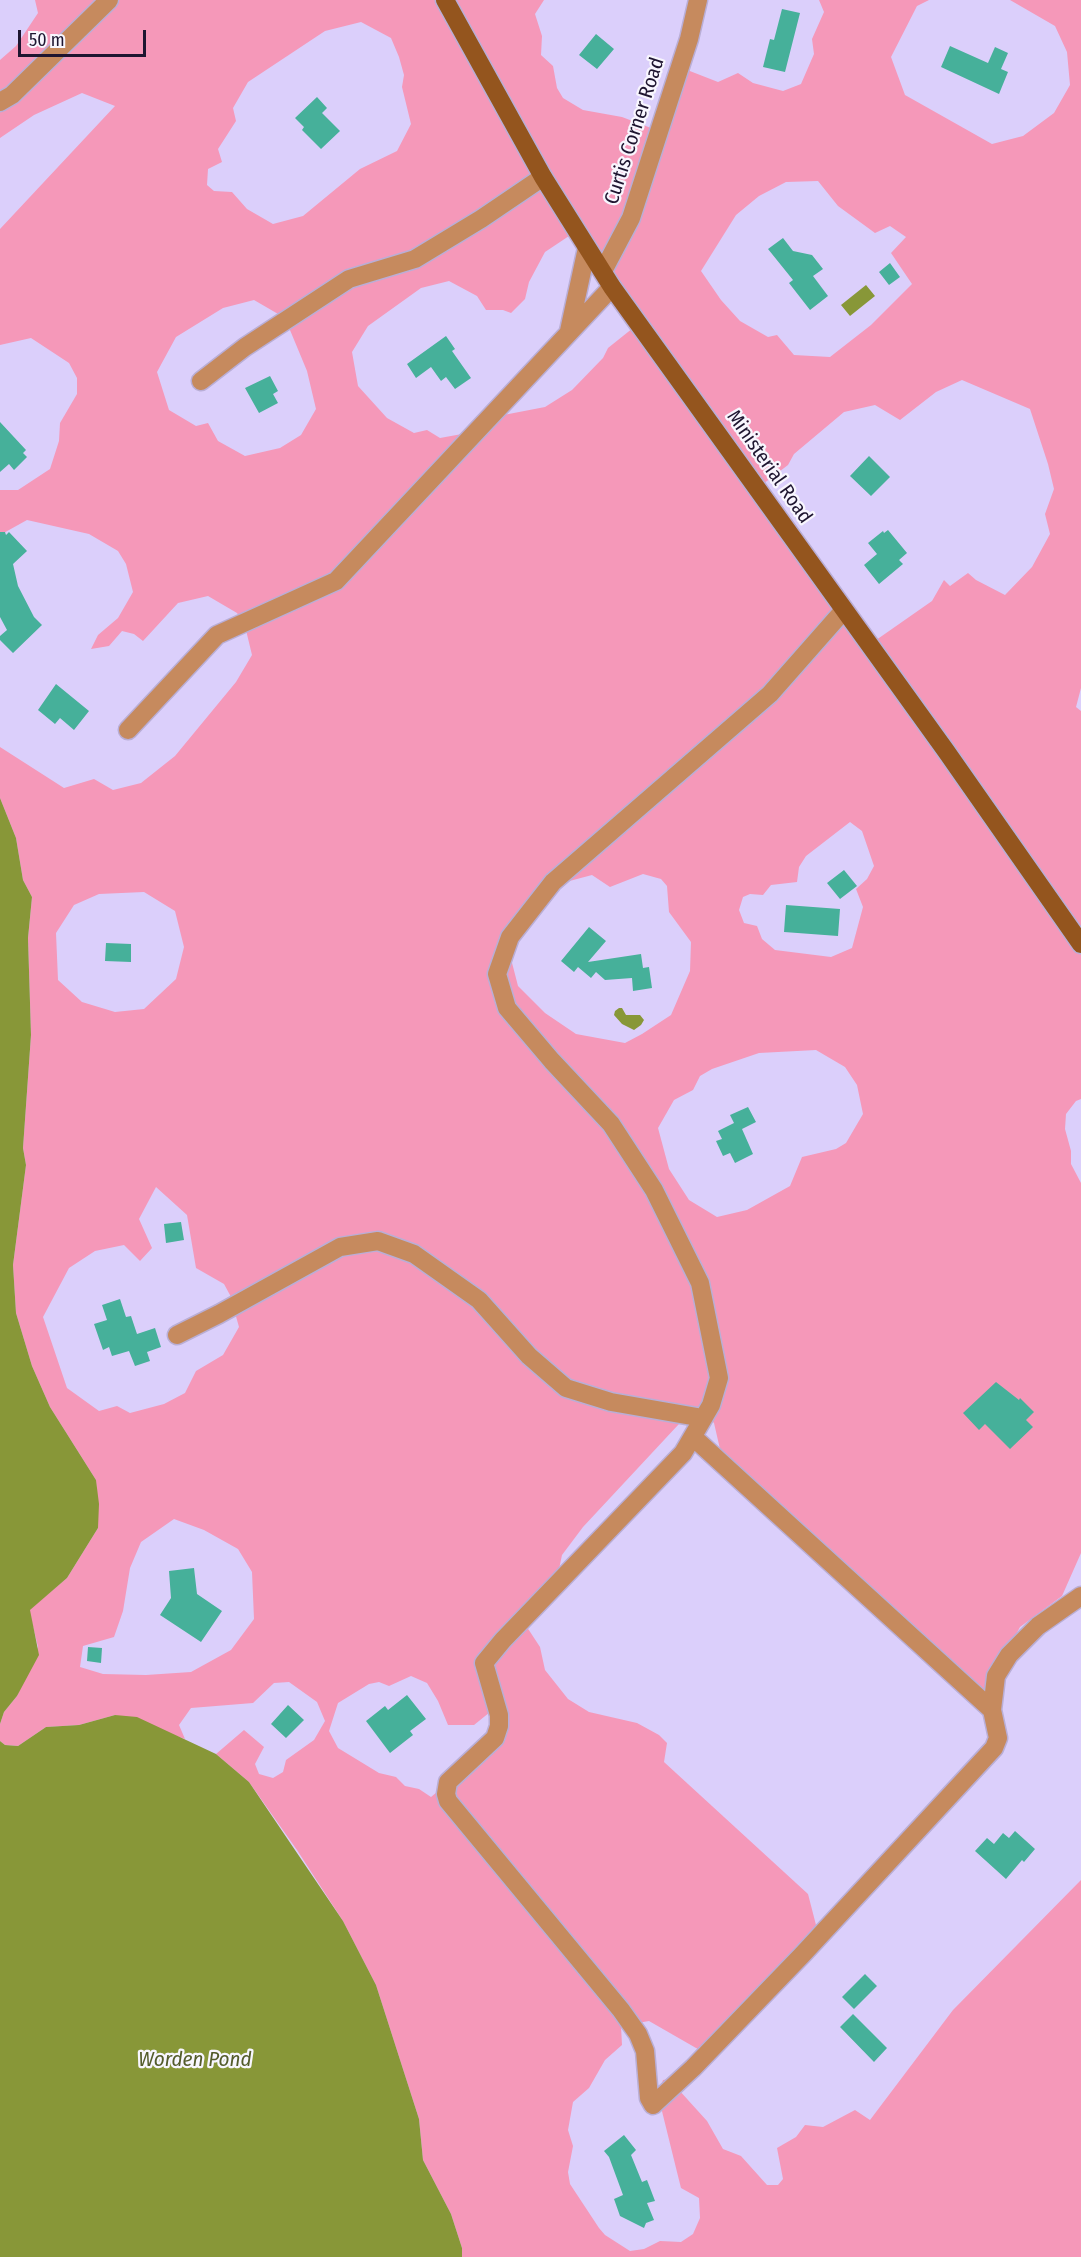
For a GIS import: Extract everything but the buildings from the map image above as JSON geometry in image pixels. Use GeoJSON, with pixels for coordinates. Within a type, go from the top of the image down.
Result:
{"type":"FeatureCollection","features":[{"type":"Feature","properties":{"kind":"main road","name":"Ministerial Road"},"geometry":{"type":"LineString","coordinates":[[445,0],[543,177],[607,279],[1081,944]]}},
{"type":"Feature","properties":{"kind":"street"},"geometry":{"type":"LineString","coordinates":[[0,102],[12,95],[109,0]]}},
{"type":"Feature","properties":{"kind":"street","name":"Curtis Corner Road"},"geometry":{"type":"LineString","coordinates":[[128,730],[217,635],[336,581],[569,333],[607,279],[631,218],[689,39],[698,0]]}},
{"type":"Feature","properties":{"kind":"street"},"geometry":{"type":"LineString","coordinates":[[201,381],[245,348],[349,279],[415,259],[482,219],[543,177]]}},
{"type":"Feature","properties":{"kind":"street"},"geometry":{"type":"LineString","coordinates":[[569,333],[587,248]]}},
{"type":"Feature","properties":{"kind":"street"},"geometry":{"type":"LineString","coordinates":[[844,610],[770,694],[553,882],[510,937],[497,974],[507,1008],[552,1061],[611,1124],[654,1190],[700,1283],[719,1378],[711,1405],[683,1453],[503,1640],[484,1663],[499,1714],[499,1726],[495,1738],[448,1782],[446,1787],[448,1801],[621,2010],[638,2034],[645,2051],[649,2097],[653,2105],[693,2068],[802,1955],[994,1748],[998,1738],[992,1710],[996,1676],[1009,1655],[1038,1626],[1081,1596]]}},
{"type":"Feature","properties":{"kind":"street"},"geometry":{"type":"LineString","coordinates":[[177,1335],[340,1247],[378,1241],[414,1254],[479,1300],[529,1356],[566,1388],[611,1402],[703,1418]]}},
{"type":"Feature","properties":{"kind":"street"},"geometry":{"type":"LineString","coordinates":[[693,1437],[992,1710]]}},
{"type":"Feature","properties":{"kind":"shaded area"},"geometry":{"type":"Polygon","coordinates":[[[35,0],[544,0],[535,14],[542,36],[541,55],[553,66],[557,88],[563,98],[583,110],[622,117],[651,128],[654,126],[677,66],[718,82],[738,73],[753,83],[783,91],[801,84],[814,54],[812,39],[824,12],[819,0],[929,0],[917,6],[891,57],[905,95],[992,144],[1023,136],[1054,113],[1070,85],[1067,52],[1055,26],[1010,0],[1081,0],[1081,688],[1076,707],[1081,711],[1081,1099],[1076,1101],[1066,1114],[1065,1129],[1071,1151],[1071,1164],[1081,1183],[1081,1553],[1062,1596],[1020,1627],[985,1692],[723,1462],[714,1423],[703,1412],[692,1410],[583,1527],[562,1555],[558,1574],[519,1615],[540,1647],[545,1670],[568,1699],[589,1712],[637,1723],[659,1735],[667,1743],[664,1762],[808,1894],[816,1925],[703,2052],[649,2021],[621,2026],[622,2045],[605,2060],[589,2088],[573,2102],[568,2130],[573,2146],[568,2172],[570,2184],[605,2235],[630,2251],[644,2249],[660,2241],[681,2242],[693,2234],[700,2218],[699,2198],[681,2188],[658,2095],[663,2080],[669,2079],[707,2121],[723,2149],[741,2156],[767,2185],[778,2185],[783,2179],[777,2148],[796,2137],[805,2125],[823,2127],[855,2110],[870,2120],[953,2010],[1081,1880],[1081,2257],[462,2257],[462,2248],[451,2214],[423,2160],[419,2119],[376,1985],[343,1921],[297,1850],[249,1782],[216,1754],[244,1730],[264,1747],[255,1764],[259,1774],[273,1778],[283,1772],[286,1760],[314,1740],[325,1721],[317,1702],[289,1682],[274,1683],[253,1703],[191,1708],[179,1725],[185,1739],[115,1715],[79,1725],[46,1727],[18,1746],[5,1745],[0,1741],[0,1724],[4,1712],[17,1696],[38,1647],[29,1610],[67,1578],[98,1528],[96,1480],[50,1407],[32,1366],[16,1313],[13,1265],[26,1165],[23,1148],[31,1035],[28,938],[32,897],[23,880],[16,838],[0,798],[0,747],[64,788],[94,779],[113,790],[141,783],[175,756],[236,682],[252,655],[245,626],[237,613],[208,596],[178,603],[143,641],[134,634],[122,631],[109,646],[91,649],[98,635],[118,618],[133,592],[126,564],[118,551],[89,534],[27,520],[0,535],[0,490],[18,490],[50,469],[59,441],[60,423],[77,394],[77,378],[69,363],[31,338],[0,345],[0,229],[115,106],[82,93],[34,115],[0,138],[0,60],[16,46],[38,13],[35,0]],[[361,22],[325,31],[248,82],[233,108],[236,121],[218,149],[222,162],[208,169],[207,185],[214,191],[232,192],[247,209],[273,224],[303,216],[360,169],[397,151],[411,124],[402,87],[404,75],[391,38],[361,22]],[[818,181],[786,182],[759,196],[736,215],[701,271],[721,300],[740,321],[768,337],[777,335],[794,355],[830,357],[871,325],[912,284],[891,253],[906,237],[890,226],[875,233],[838,206],[818,181]],[[575,232],[545,252],[529,282],[525,299],[511,313],[503,310],[486,310],[477,296],[449,281],[421,288],[368,326],[352,352],[358,386],[387,418],[414,433],[427,430],[440,438],[462,434],[488,418],[545,407],[572,390],[603,358],[608,348],[638,324],[575,232]],[[254,300],[223,308],[176,337],[157,372],[169,410],[196,426],[208,423],[218,441],[245,456],[280,448],[301,435],[316,409],[307,371],[285,318],[254,300]],[[962,380],[936,392],[900,420],[875,405],[844,412],[794,454],[788,465],[759,487],[869,645],[932,601],[944,580],[950,586],[968,573],[976,580],[1005,595],[1032,567],[1050,534],[1045,514],[1054,489],[1030,409],[962,380]],[[850,822],[806,856],[799,867],[797,882],[771,885],[763,895],[750,894],[743,897],[739,910],[744,923],[757,926],[762,939],[775,950],[831,957],[852,948],[863,907],[856,889],[867,879],[874,866],[862,831],[850,822]],[[643,874],[610,887],[592,875],[562,883],[550,893],[510,955],[518,986],[545,1013],[576,1034],[625,1043],[671,1015],[690,971],[691,942],[669,912],[667,886],[661,879],[643,874]],[[144,892],[99,894],[74,905],[56,933],[58,980],[82,1002],[115,1012],[144,1009],[176,979],[184,947],[175,911],[144,892]],[[816,1050],[759,1053],[712,1069],[700,1076],[693,1090],[674,1100],[658,1128],[669,1169],[689,1200],[717,1217],[747,1210],[790,1186],[802,1157],[836,1149],[846,1143],[863,1114],[857,1085],[845,1067],[816,1050]],[[156,1187],[139,1219],[152,1248],[140,1261],[124,1245],[95,1251],[69,1268],[43,1317],[67,1388],[99,1411],[117,1406],[130,1413],[164,1404],[185,1393],[196,1371],[223,1355],[239,1327],[230,1295],[224,1284],[196,1268],[187,1215],[156,1187]],[[174,1519],[141,1542],[130,1568],[123,1611],[114,1637],[83,1646],[80,1667],[103,1674],[146,1675],[191,1672],[231,1650],[254,1619],[252,1572],[238,1549],[204,1530],[174,1519]],[[411,1676],[389,1686],[379,1682],[369,1684],[338,1703],[329,1731],[338,1748],[379,1773],[396,1777],[405,1786],[419,1789],[431,1797],[473,1762],[501,1707],[495,1708],[474,1725],[448,1725],[427,1683],[411,1676]]]}},
{"type":"Feature","properties":{"kind":"water"},"geometry":{"type":"Polygon","coordinates":[[[866,285],[875,296],[850,316],[841,305],[866,285]]]}},
{"type":"Feature","properties":{"kind":"water"},"geometry":{"type":"Polygon","coordinates":[[[0,798],[16,838],[23,880],[32,897],[28,938],[31,1035],[23,1148],[26,1165],[13,1265],[16,1313],[32,1366],[50,1407],[96,1480],[99,1504],[98,1528],[67,1578],[30,1610],[39,1655],[17,1696],[4,1712],[0,1724],[0,798]]]}},
{"type":"Feature","properties":{"kind":"water"},"geometry":{"type":"Polygon","coordinates":[[[619,1008],[622,1008],[626,1015],[640,1015],[644,1020],[641,1025],[634,1030],[622,1024],[614,1015],[619,1008]]]}},
{"type":"Feature","properties":{"kind":"water","name":"Worden Pond"},"geometry":{"type":"Polygon","coordinates":[[[115,1715],[137,1717],[216,1754],[249,1782],[343,1921],[376,1985],[419,2119],[423,2160],[451,2214],[462,2248],[462,2257],[0,2257],[0,1741],[5,1745],[18,1746],[46,1727],[79,1725],[115,1715]]]}}]}
